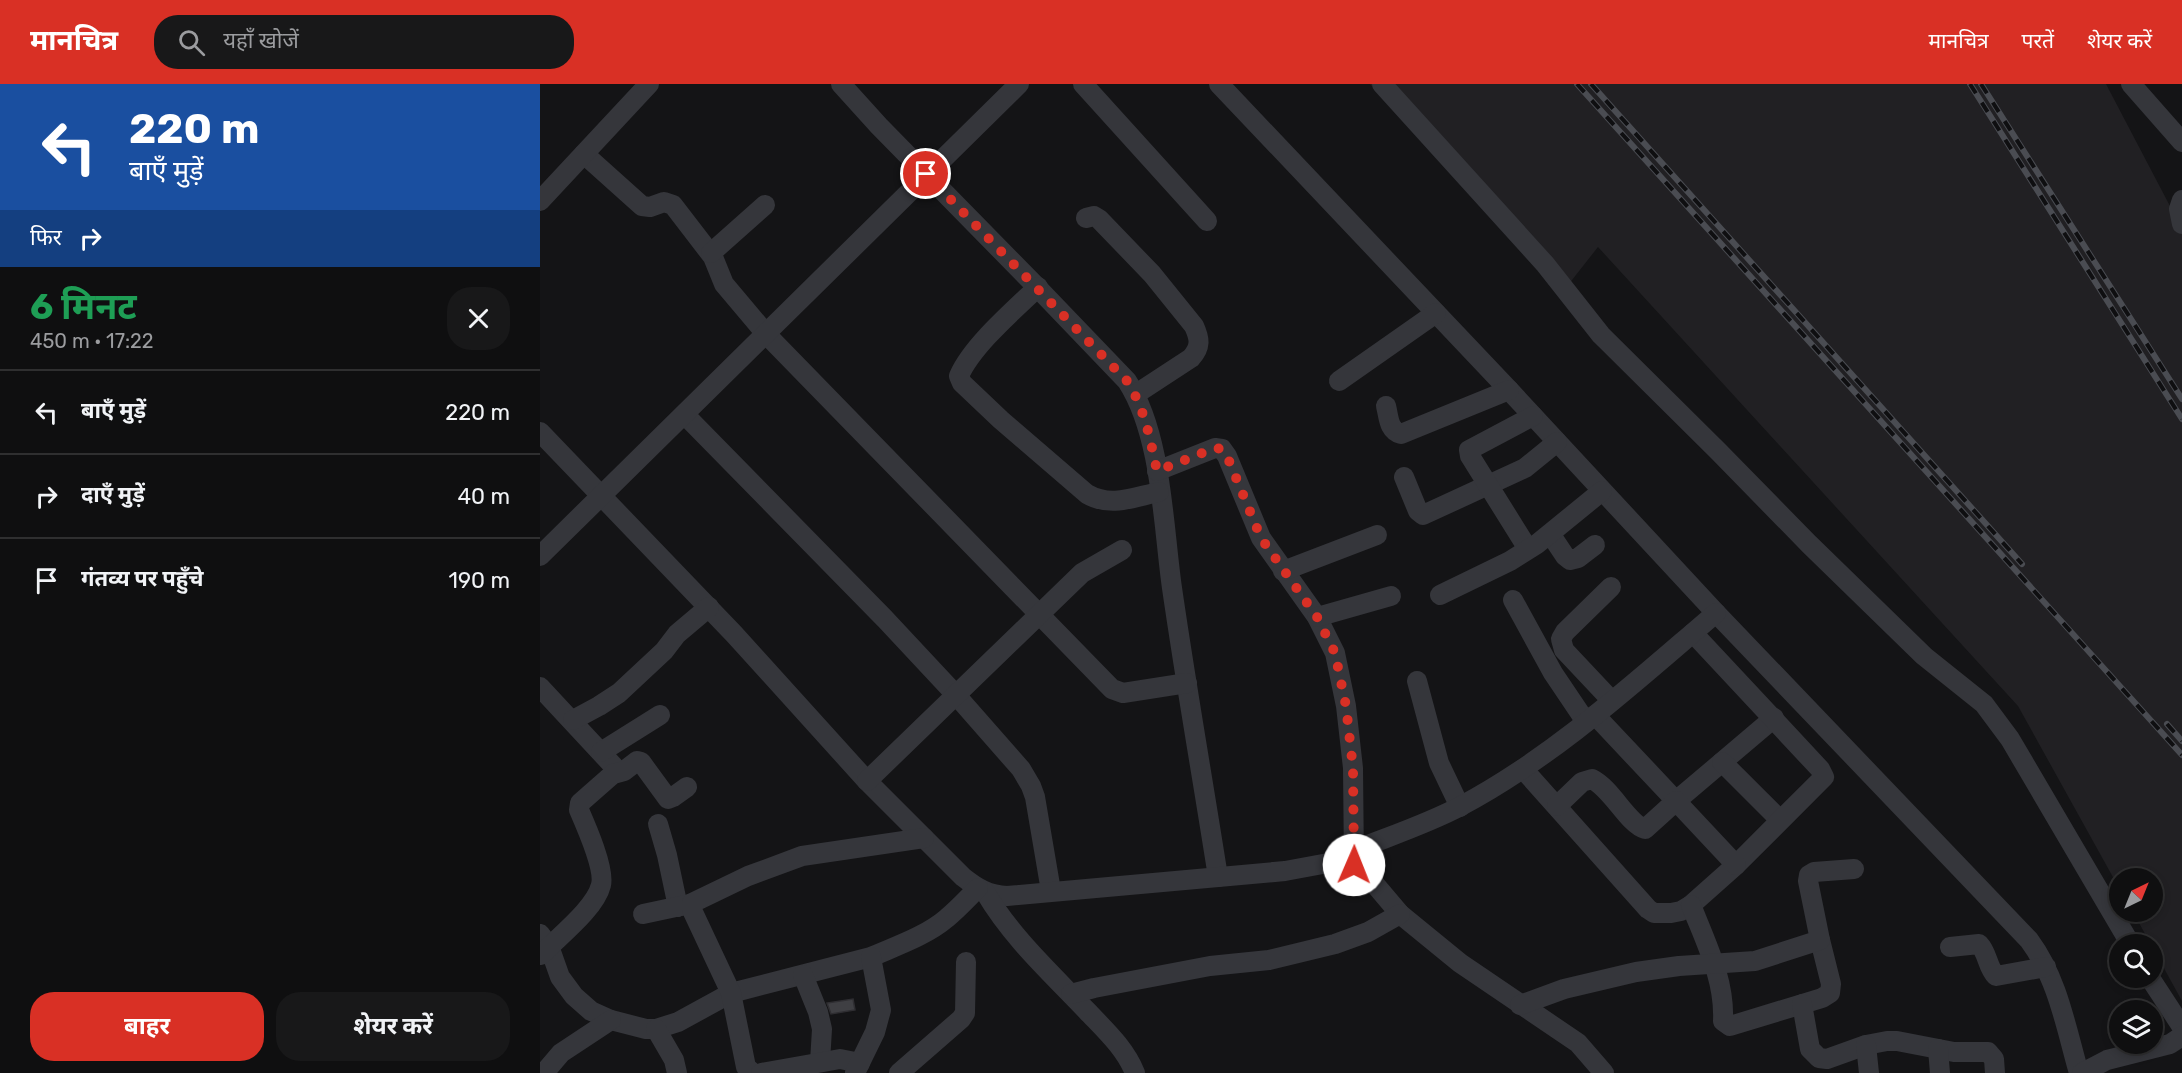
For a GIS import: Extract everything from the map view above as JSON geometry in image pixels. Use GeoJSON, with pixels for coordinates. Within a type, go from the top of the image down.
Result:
{"type":"FeatureCollection","features":[{"type":"Feature","properties":{"kind":"street"},"geometry":{"type":"LineString","coordinates":[[540,201],[650,84]]}},
{"type":"Feature","properties":{"kind":"street"},"geometry":{"type":"LineString","coordinates":[[841,84],[879,126],[1038,287],[1127,381],[1136,394],[1146,419],[1157,471],[1187,683],[1218,877]]}},
{"type":"Feature","properties":{"kind":"street"},"geometry":{"type":"LineString","coordinates":[[543,547],[603,496],[1019,84]]}},
{"type":"Feature","properties":{"kind":"street"},"geometry":{"type":"LineString","coordinates":[[1083,84],[1207,221]]}},
{"type":"Feature","properties":{"kind":"street"},"geometry":{"type":"LineString","coordinates":[[1219,84],[1509,390],[1716,613],[2019,928],[2037,951],[2055,986],[2080,1073],[2107,1060],[2178,1046]]}},
{"type":"Feature","properties":{"kind":"street"},"geometry":{"type":"LineString","coordinates":[[1382,84],[1545,264],[1601,335],[1924,656],[1984,704],[2010,739],[2125,934]]}},
{"type":"Feature","properties":{"kind":"street"},"geometry":{"type":"LineString","coordinates":[[2131,84],[2182,142]]}},
{"type":"Feature","properties":{"kind":"street"},"geometry":{"type":"LineString","coordinates":[[584,154],[642,206],[650,207],[664,202],[670,203],[711,253],[724,284],[767,335],[1112,689],[1123,693],[1187,683]]}},
{"type":"Feature","properties":{"kind":"street"},"geometry":{"type":"LineString","coordinates":[[2182,200],[2179,209],[2182,224]]}},
{"type":"Feature","properties":{"kind":"street"},"geometry":{"type":"LineString","coordinates":[[711,253],[765,205]]}},
{"type":"Feature","properties":{"kind":"street"},"geometry":{"type":"LineString","coordinates":[[1086,218],[1094,216],[1099,219],[1152,274],[1194,326],[1198,336],[1198,351],[1191,358],[1136,394]]}},
{"type":"Feature","properties":{"kind":"street"},"geometry":{"type":"LineString","coordinates":[[1038,287],[1013,310],[969,359],[959,376],[962,382],[1010,428],[1087,494],[1099,501],[1111,502],[1159,492]]}},
{"type":"Feature","properties":{"kind":"street"},"geometry":{"type":"LineString","coordinates":[[1339,381],[1436,313]]}},
{"type":"Feature","properties":{"kind":"street"},"geometry":{"type":"LineString","coordinates":[[1386,405],[1390,425],[1393,430],[1401,434],[1509,390]]}},
{"type":"Feature","properties":{"kind":"street"},"geometry":{"type":"LineString","coordinates":[[685,415],[861,594],[956,695],[1021,769],[1031,786],[1039,812],[1051,891]]}},
{"type":"Feature","properties":{"kind":"street"},"geometry":{"type":"LineString","coordinates":[[1528,549],[1469,450],[1533,416]]}},
{"type":"Feature","properties":{"kind":"street"},"geometry":{"type":"LineString","coordinates":[[540,432],[709,607],[867,781],[963,877],[982,890],[1007,896],[1285,871],[1354,857],[1460,807],[1523,769],[1591,718],[1716,613]]}},
{"type":"Feature","properties":{"kind":"street"},"geometry":{"type":"LineString","coordinates":[[1404,477],[1418,511],[1423,515],[1534,463],[1557,442]]}},
{"type":"Feature","properties":{"kind":"street"},"geometry":{"type":"LineString","coordinates":[[1157,471],[1215,448],[1222,449],[1261,538],[1317,617],[1335,653],[1346,706],[1353,768],[1354,857],[1367,875],[1400,914],[1461,963],[1578,1043],[1604,1073]]}},
{"type":"Feature","properties":{"kind":"street"},"geometry":{"type":"LineString","coordinates":[[1440,595],[1510,561],[1551,534],[1602,490]]}},
{"type":"Feature","properties":{"kind":"street"},"geometry":{"type":"LineString","coordinates":[[1551,534],[1570,560],[1578,558],[1595,545]]}},
{"type":"Feature","properties":{"kind":"street"},"geometry":{"type":"LineString","coordinates":[[1283,571],[1377,535]]}},
{"type":"Feature","properties":{"kind":"street"},"geometry":{"type":"LineString","coordinates":[[867,781],[1082,573],[1122,549]]}},
{"type":"Feature","properties":{"kind":"street"},"geometry":{"type":"LineString","coordinates":[[1611,587],[1565,632],[1561,639],[1564,650],[1612,701]]}},
{"type":"Feature","properties":{"kind":"street"},"geometry":{"type":"LineString","coordinates":[[1317,617],[1392,596]]}},
{"type":"Feature","properties":{"kind":"street"},"geometry":{"type":"LineString","coordinates":[[1513,600],[1553,673],[1591,718],[1676,801],[1736,865]]}},
{"type":"Feature","properties":{"kind":"street"},"geometry":{"type":"LineString","coordinates":[[573,720],[624,689],[664,651],[677,634],[709,607]]}},
{"type":"Feature","properties":{"kind":"street"},"geometry":{"type":"LineString","coordinates":[[1693,633],[1820,769],[1824,777]]}},
{"type":"Feature","properties":{"kind":"street"},"geometry":{"type":"LineString","coordinates":[[1417,681],[1439,763],[1460,807]]}},
{"type":"Feature","properties":{"kind":"street"},"geometry":{"type":"LineString","coordinates":[[540,687],[619,772]]}},
{"type":"Feature","properties":{"kind":"street"},"geometry":{"type":"LineString","coordinates":[[601,752],[660,715]]}},
{"type":"Feature","properties":{"kind":"street"},"geometry":{"type":"LineString","coordinates":[[1557,806],[1582,782],[1592,779],[1605,787],[1636,824],[1645,829],[1773,718]]}},
{"type":"Feature","properties":{"kind":"street"},"geometry":{"type":"LineString","coordinates":[[1523,769],[1648,909],[1654,913],[1671,913],[1681,911],[1691,905],[1736,865],[1824,777],[1852,756]]}},
{"type":"Feature","properties":{"kind":"street"},"geometry":{"type":"LineString","coordinates":[[687,787],[668,799],[639,761],[613,774],[583,800],[579,807],[602,878],[597,895],[591,904],[543,945],[560,977],[574,996],[591,1011],[611,1020],[637,1028],[656,1029],[678,1022],[731,993],[871,957],[916,938],[946,919],[982,890]]}},
{"type":"Feature","properties":{"kind":"street"},"geometry":{"type":"LineString","coordinates":[[1722,762],[1780,819]]}},
{"type":"Feature","properties":{"kind":"street"},"geometry":{"type":"LineString","coordinates":[[658,824],[685,905],[693,910],[731,993],[746,1067],[753,1073]]}},
{"type":"Feature","properties":{"kind":"street"},"geometry":{"type":"LineString","coordinates":[[643,914],[685,905],[748,876],[802,856],[924,838]]}},
{"type":"Feature","properties":{"kind":"street"},"geometry":{"type":"LineString","coordinates":[[1691,905],[1715,965],[1722,990],[1723,1021],[1730,1026],[1825,997],[1831,989],[1808,881],[1809,876],[1814,872],[1854,869]]}},
{"type":"Feature","properties":{"kind":"street"},"geometry":{"type":"LineString","coordinates":[[982,890],[1008,928],[1115,1040],[1135,1073]]}},
{"type":"Feature","properties":{"kind":"street"},"geometry":{"type":"LineString","coordinates":[[1071,994],[1210,966],[1269,960],[1335,944],[1368,932],[1400,914]]}},
{"type":"Feature","properties":{"kind":"street"},"geometry":{"type":"LineString","coordinates":[[1520,1005],[1564,988],[1636,972],[1679,966],[1755,961],[1820,940]]}},
{"type":"Feature","properties":{"kind":"street"},"geometry":{"type":"LineString","coordinates":[[1950,947],[1979,944],[1983,948],[1990,970],[1996,976],[2046,967]]}},
{"type":"Feature","properties":{"kind":"street"},"geometry":{"type":"LineString","coordinates":[[761,1073],[840,1059],[858,1068],[875,1032],[880,1010],[871,957]]}},
{"type":"Feature","properties":{"kind":"street"},"geometry":{"type":"LineString","coordinates":[[899,1073],[961,1020],[965,1013],[966,962]]}},
{"type":"Feature","properties":{"kind":"street"},"geometry":{"type":"LineString","coordinates":[[803,975],[819,1012],[822,1029],[820,1062]]}},
{"type":"Feature","properties":{"kind":"street"},"geometry":{"type":"LineString","coordinates":[[2157,988],[2182,1027]]}},
{"type":"Feature","properties":{"kind":"street"},"geometry":{"type":"LineString","coordinates":[[1802,1004],[1810,1049],[1819,1058],[1827,1059],[1879,1042],[1897,1041],[1954,1052],[1988,1052],[1994,1059],[1995,1073]]}},
{"type":"Feature","properties":{"kind":"street"},"geometry":{"type":"LineString","coordinates":[[544,1073],[561,1053],[611,1020]]}},
{"type":"Feature","properties":{"kind":"street"},"geometry":{"type":"LineString","coordinates":[[656,1029],[674,1060],[677,1073]]}},
{"type":"Feature","properties":{"kind":"street"},"geometry":{"type":"LineString","coordinates":[[1866,1045],[1869,1073]]}},
{"type":"Feature","properties":{"kind":"street"},"geometry":{"type":"LineString","coordinates":[[1938,1049],[1940,1073]]}},
{"type":"Feature","properties":{"kind":"shaded area"},"geometry":{"type":"Polygon","coordinates":[[[1370,84],[2106,84],[2182,229],[2182,1001],[2163,966],[2163,934],[2145,934],[2139,922],[2163,922],[2163,868],[2109,868],[2109,870],[2018,706],[1598,247],[1561,294],[1370,84]]]}},
{"type":"Feature","properties":{"kind":"building"},"geometry":{"type":"Polygon","coordinates":[[[853,999],[855,1010],[831,1014],[827,1003],[853,999]]]}},
{"type":"Feature","properties":{"kind":"railway"},"geometry":{"type":"LineString","coordinates":[[1577,84],[2182,755]]}},
{"type":"Feature","properties":{"kind":"railway"},"geometry":{"type":"LineString","coordinates":[[1591,84],[2022,564]]}},
{"type":"Feature","properties":{"kind":"railway"},"geometry":{"type":"LineString","coordinates":[[1970,84],[2182,419]]}},
{"type":"Feature","properties":{"kind":"railway"},"geometry":{"type":"LineString","coordinates":[[1981,84],[2182,399]]}},
{"type":"Feature","properties":{"kind":"railway"},"geometry":{"type":"LineString","coordinates":[[2167,724],[2182,741]]}},
{"type":"Feature","properties":{"kind":"route"},"geometry":{"type":"LineString","coordinates":[[926,174],[1127,381],[1136,394],[1146,419],[1157,471],[1215,448],[1222,449],[1227,456],[1261,538],[1317,617],[1335,653],[1346,706],[1353,768],[1354,865]]}}]}
